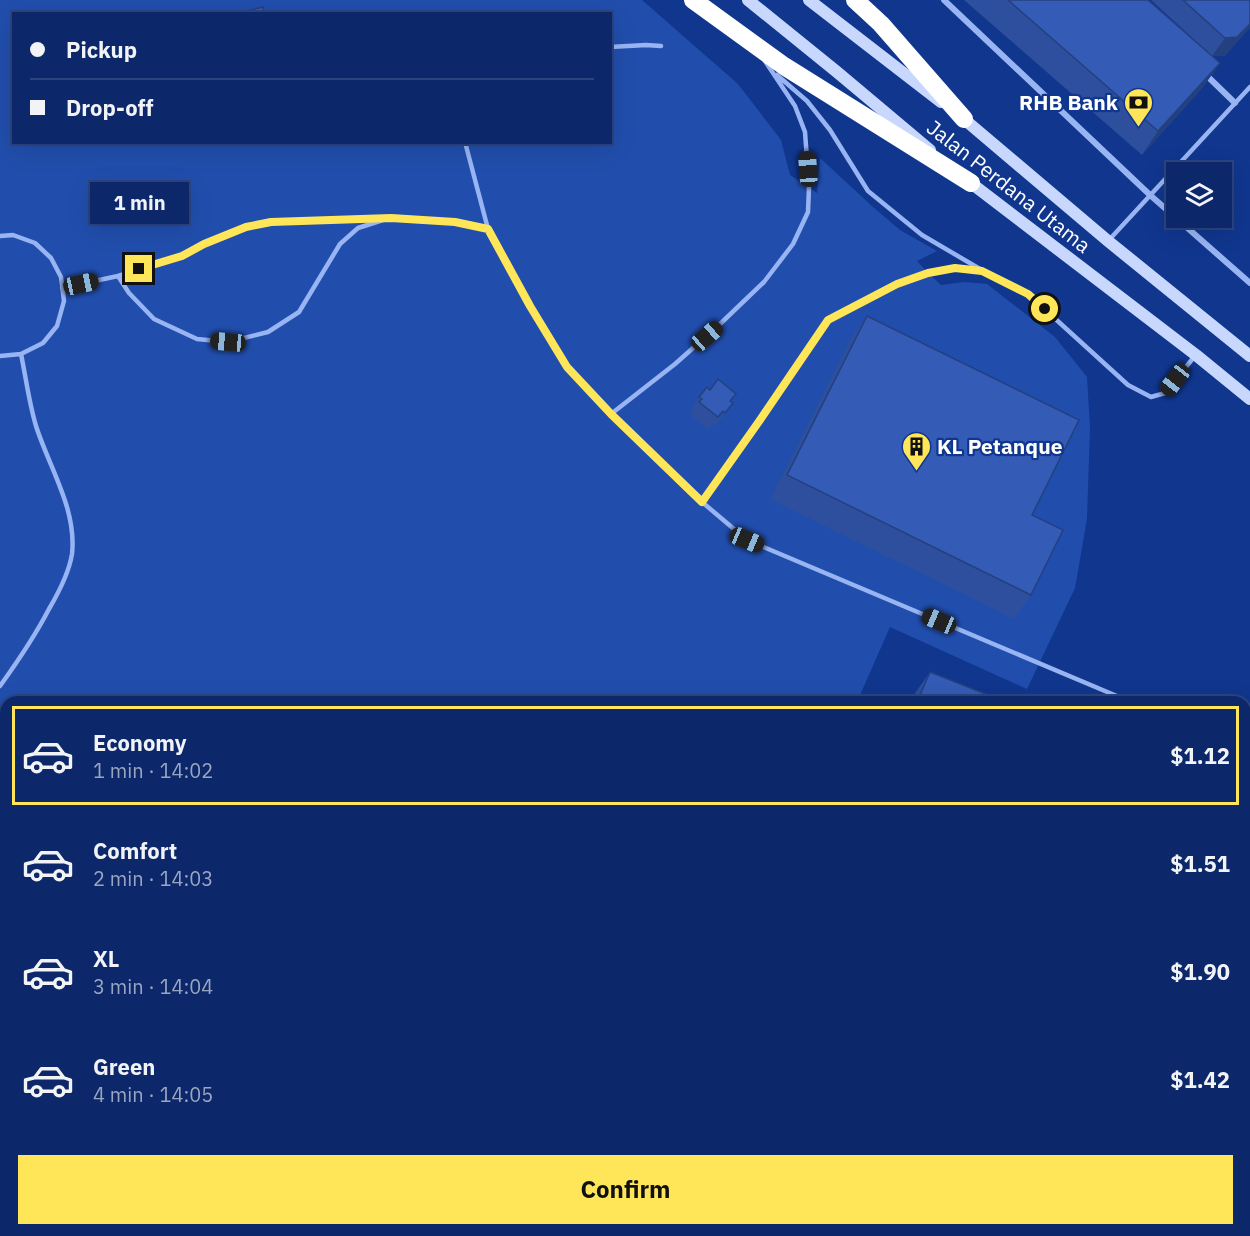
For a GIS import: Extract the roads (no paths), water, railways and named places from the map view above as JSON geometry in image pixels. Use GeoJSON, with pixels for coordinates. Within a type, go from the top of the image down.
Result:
{"type":"FeatureCollection","features":[{"type":"Feature","properties":{"kind":"highway"},"geometry":{"type":"LineString","coordinates":[[693,0],[784,66],[971,183]]}},
{"type":"Feature","properties":{"kind":"highway"},"geometry":{"type":"LineString","coordinates":[[855,0],[881,24],[964,119]]}},
{"type":"Feature","properties":{"kind":"street","name":"Jalan Perdana Utama"},"geometry":{"type":"LineString","coordinates":[[748,0],[971,183],[1250,399]]}},
{"type":"Feature","properties":{"kind":"street","name":"Jalan Perdana Utama"},"geometry":{"type":"LineString","coordinates":[[809,0],[964,119],[1108,241],[1250,356]]}},
{"type":"Feature","properties":{"kind":"street"},"geometry":{"type":"LineString","coordinates":[[944,0],[1150,195],[1250,283]]}},
{"type":"Feature","properties":{"kind":"street"},"geometry":{"type":"LineString","coordinates":[[1194,64],[1235,104]]}},
{"type":"Feature","properties":{"kind":"lane"},"geometry":{"type":"LineString","coordinates":[[611,414],[675,364],[764,282],[793,244],[808,212],[809,187],[805,132],[795,106],[753,43]]}},
{"type":"Feature","properties":{"kind":"lane"},"geometry":{"type":"LineString","coordinates":[[612,47],[661,46]]}},
{"type":"Feature","properties":{"kind":"lane"},"geometry":{"type":"LineString","coordinates":[[770,70],[807,101],[830,130],[868,190],[922,235],[982,271],[1028,294],[1128,385],[1152,397],[1165,393],[1196,355]]}},
{"type":"Feature","properties":{"kind":"lane"},"geometry":{"type":"LineString","coordinates":[[1108,241],[1250,87]]}},
{"type":"Feature","properties":{"kind":"lane"},"geometry":{"type":"LineString","coordinates":[[466,144],[488,229],[530,306],[567,367],[611,414],[702,502],[747,540],[1117,696]]}},
{"type":"Feature","properties":{"kind":"lane"},"geometry":{"type":"LineString","coordinates":[[62,288],[118,276],[182,256],[204,244],[246,227],[271,222],[391,218],[455,222],[488,229]]}},
{"type":"Feature","properties":{"kind":"lane"},"geometry":{"type":"LineString","coordinates":[[118,276],[129,293],[154,319],[197,339],[228,342],[268,332],[299,312],[340,244],[358,228],[391,218]]}},
{"type":"Feature","properties":{"kind":"lane"},"geometry":{"type":"LineString","coordinates":[[0,236],[13,235],[35,243],[51,258],[61,277],[64,301],[57,326],[43,342],[21,354],[0,356]]}},
{"type":"Feature","properties":{"kind":"lane"},"geometry":{"type":"LineString","coordinates":[[702,502],[828,320],[897,284],[928,273],[955,268],[982,271]]}},
{"type":"Feature","properties":{"kind":"lane"},"geometry":{"type":"LineString","coordinates":[[0,686],[33,638],[55,598],[68,570],[72,554],[69,518],[36,425],[21,354]]}},
{"type":"Feature","properties":{"kind":"place","name":"RHB Bank"},"geometry":{"type":"Point","coordinates":[1139,128]}},
{"type":"Feature","properties":{"kind":"place","name":"KL Petanque"},"geometry":{"type":"Point","coordinates":[916,472]}}]}
